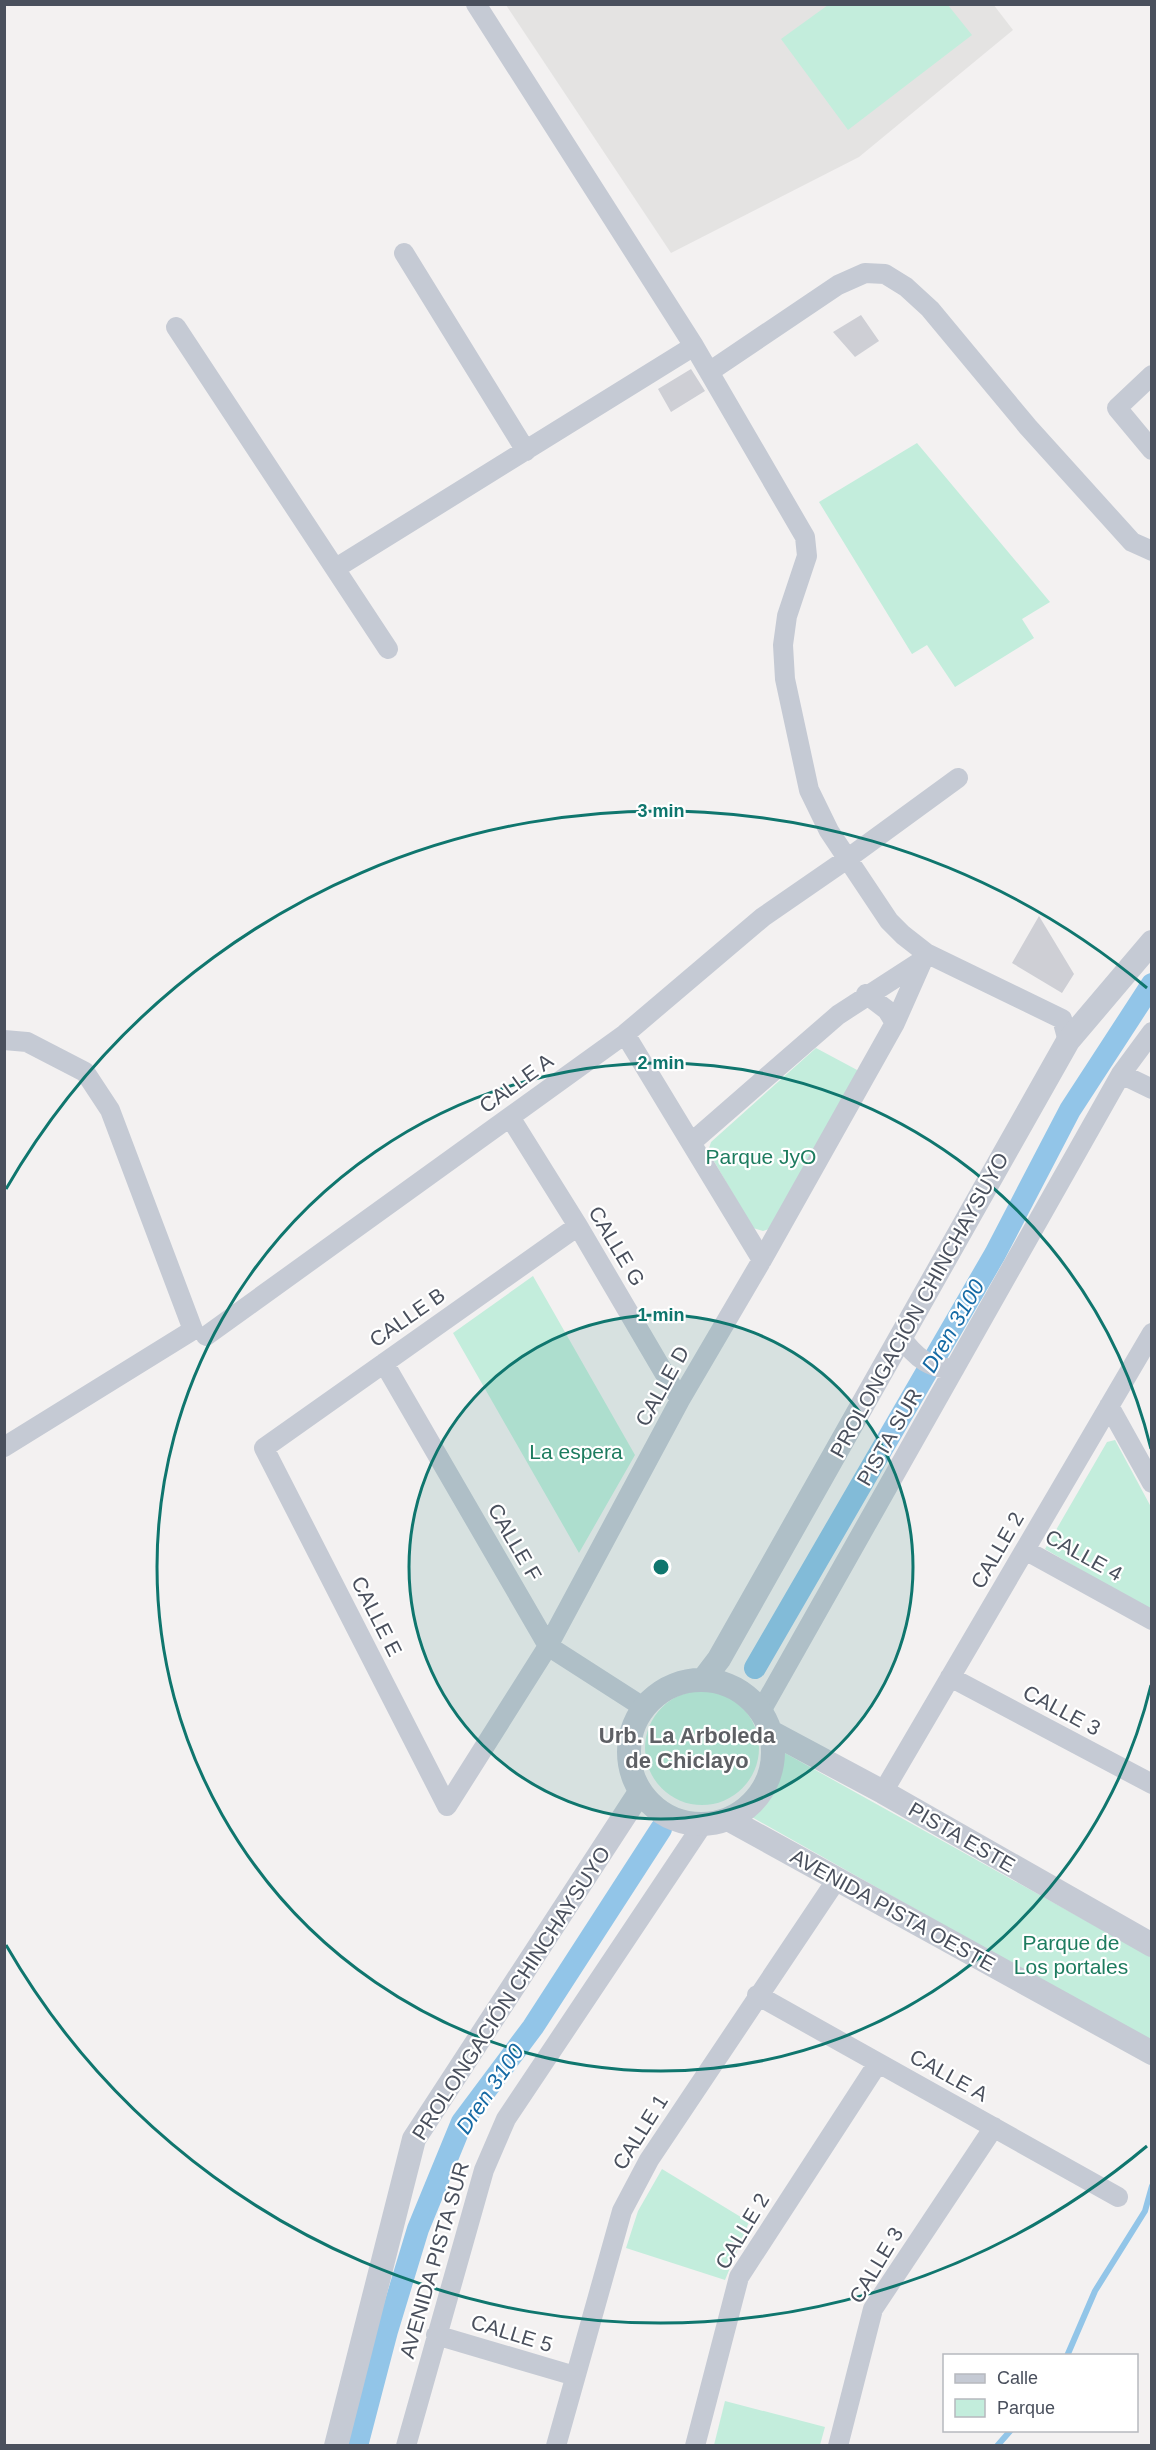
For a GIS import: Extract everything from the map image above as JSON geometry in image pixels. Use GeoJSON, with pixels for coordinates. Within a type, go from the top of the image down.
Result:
{"type":"FeatureCollection","features":[{"type":"Feature","properties":{"kind":"street"},"geometry":{"type":"LineString","coordinates":[[476,4],[694,346],[805,537],[807,556],[787,616],[783,645],[785,678],[809,790],[829,831],[889,921],[924,956],[1062,1019],[1068,1041]]}},
{"type":"Feature","properties":{"kind":"street"},"geometry":{"type":"LineString","coordinates":[[404,253],[526,451]]}},
{"type":"Feature","properties":{"kind":"street"},"geometry":{"type":"LineString","coordinates":[[709,372],[838,285],[865,273],[885,274],[906,287],[930,309],[1028,427],[1132,542],[1152,551]]}},
{"type":"Feature","properties":{"kind":"street"},"geometry":{"type":"LineString","coordinates":[[176,327],[388,649]]}},
{"type":"Feature","properties":{"kind":"street"},"geometry":{"type":"LineString","coordinates":[[336,568],[694,346]]}},
{"type":"Feature","properties":{"kind":"street"},"geometry":{"type":"LineString","coordinates":[[1152,375],[1117,408],[1152,450]]}},
{"type":"Feature","properties":{"kind":"street","name":"CALLE A"},"geometry":{"type":"LineString","coordinates":[[206,1336],[625,1034],[763,917],[847,860],[958,778]]}},
{"type":"Feature","properties":{"kind":"street","name":"PROLONGACIÓN CHINCHAYSUYO"},"geometry":{"type":"LineString","coordinates":[[703,1680],[719,1659],[905,1343],[1068,1041],[1152,942]]}},
{"type":"Feature","properties":{"kind":"street"},"geometry":{"type":"LineString","coordinates":[[692,1142],[837,1015],[924,956]]}},
{"type":"Feature","properties":{"kind":"street","name":"CALLE D"},"geometry":{"type":"LineString","coordinates":[[447,1806],[548,1646],[680,1400],[762,1260],[895,1023],[924,956]]}},
{"type":"Feature","properties":{"kind":"street"},"geometry":{"type":"LineString","coordinates":[[866,994],[887,1010],[895,1023]]}},
{"type":"Feature","properties":{"kind":"street","name":"PISTA SUR"},"geometry":{"type":"LineString","coordinates":[[766,1721],[949,1369],[1121,1074],[1152,1032]]}},
{"type":"Feature","properties":{"kind":"street"},"geometry":{"type":"LineString","coordinates":[[625,1034],[762,1260]]}},
{"type":"Feature","properties":{"kind":"street"},"geometry":{"type":"LineString","coordinates":[[4,1040],[27,1042],[85,1072],[110,1110],[193,1330],[4,1447]]}},
{"type":"Feature","properties":{"kind":"street"},"geometry":{"type":"LineString","coordinates":[[1121,1074],[1152,1089]]}},
{"type":"Feature","properties":{"kind":"street","name":"CALLE G"},"geometry":{"type":"LineString","coordinates":[[510,1117],[578,1226],[680,1400]]}},
{"type":"Feature","properties":{"kind":"street","name":"CALLE B"},"geometry":{"type":"LineString","coordinates":[[264,1448],[578,1226]]}},
{"type":"Feature","properties":{"kind":"street","name":"CALLE 2"},"geometry":{"type":"LineString","coordinates":[[883,1792],[1152,1333]]}},
{"type":"Feature","properties":{"kind":"street"},"geometry":{"type":"LineString","coordinates":[[905,1343],[931,1365],[949,1369]]}},
{"type":"Feature","properties":{"kind":"street","name":"CALLE F"},"geometry":{"type":"LineString","coordinates":[[384,1363],[548,1646],[644,1707]]}},
{"type":"Feature","properties":{"kind":"street"},"geometry":{"type":"LineString","coordinates":[[1109,1406],[1152,1484]]}},
{"type":"Feature","properties":{"kind":"street","name":"CALLE E"},"geometry":{"type":"LineString","coordinates":[[264,1448],[447,1806]]}},
{"type":"Feature","properties":{"kind":"street","name":"CALLE 4"},"geometry":{"type":"LineString","coordinates":[[1025,1550],[1152,1620]]}},
{"type":"Feature","properties":{"kind":"street","name":"CALLE 3"},"geometry":{"type":"LineString","coordinates":[[950,1677],[1152,1784]]}},
{"type":"Feature","properties":{"kind":"street"},"geometry":{"type":"LineString","coordinates":[[703,1680],[726,1684],[745,1695],[766,1721],[773,1752],[770,1773],[760,1792],[746,1808],[728,1819],[703,1824],[679,1821],[657,1810],[640,1792],[631,1772],[628,1749],[633,1727],[644,1707],[660,1692],[681,1682],[703,1680]]}},
{"type":"Feature","properties":{"kind":"street","name":"PISTA ESTE"},"geometry":{"type":"LineString","coordinates":[[766,1721],[883,1792],[1152,1945]]}},
{"type":"Feature","properties":{"kind":"street","name":"PROLONGACIÓN CHINCHAYSUYO"},"geometry":{"type":"LineString","coordinates":[[336,2445],[414,2139],[640,1792]]}},
{"type":"Feature","properties":{"kind":"street","name":"AVENIDA PISTA OESTE"},"geometry":{"type":"LineString","coordinates":[[728,1819],[1152,2053]]}},
{"type":"Feature","properties":{"kind":"street","name":"AVENIDA PISTA SUR"},"geometry":{"type":"LineString","coordinates":[[406,2445],[484,2170],[506,2119],[703,1824]]}},
{"type":"Feature","properties":{"kind":"street","name":"CALLE 1"},"geometry":{"type":"LineString","coordinates":[[556,2445],[622,2211],[633,2187],[757,1995],[837,1879]]}},
{"type":"Feature","properties":{"kind":"street","name":"CALLE A"},"geometry":{"type":"LineString","coordinates":[[757,1995],[1118,2197]]}},
{"type":"Feature","properties":{"kind":"street","name":"CALLE 2"},"geometry":{"type":"LineString","coordinates":[[695,2445],[739,2277],[878,2063]]}},
{"type":"Feature","properties":{"kind":"street","name":"CALLE 3"},"geometry":{"type":"LineString","coordinates":[[838,2445],[873,2309],[994,2127]]}},
{"type":"Feature","properties":{"kind":"street","name":"CALLE 5"},"geometry":{"type":"LineString","coordinates":[[436,2335],[575,2376]]}},
{"type":"Feature","properties":{"kind":"shaded area"},"geometry":{"type":"Polygon","coordinates":[[[993,4],[1013,30],[859,157],[671,253],[506,5],[993,4]]]}},
{"type":"Feature","properties":{"kind":"green space"},"geometry":{"type":"Polygon","coordinates":[[[828,5],[948,5],[972,35],[848,130],[781,39],[828,5]]]}},
{"type":"Feature","properties":{"kind":"green space"},"geometry":{"type":"Polygon","coordinates":[[[917,443],[1050,602],[1022,619],[1034,638],[955,687],[927,645],[912,654],[819,502],[917,443]]]}},
{"type":"Feature","properties":{"kind":"green space","name":"Parque JyO"},"geometry":{"type":"Polygon","coordinates":[[[816,1048],[859,1071],[772,1228],[763,1231],[753,1228],[708,1151],[711,1142],[816,1048]]]}},
{"type":"Feature","properties":{"kind":"green space","name":"La espera"},"geometry":{"type":"Polygon","coordinates":[[[533,1276],[635,1455],[579,1553],[453,1333],[533,1276]]]}},
{"type":"Feature","properties":{"kind":"green space"},"geometry":{"type":"Polygon","coordinates":[[[1115,1440],[1151,1507],[1151,1611],[1045,1549],[1107,1442],[1115,1440]]]}},
{"type":"Feature","properties":{"kind":"green space"},"geometry":{"type":"Polygon","coordinates":[[[702,1691],[724,1695],[743,1707],[755,1726],[759,1748],[755,1770],[743,1789],[724,1801],[702,1805],[680,1801],[661,1789],[649,1770],[645,1748],[649,1726],[661,1707],[680,1695],[702,1691]]]}},
{"type":"Feature","properties":{"kind":"green space","name":"Parque de Los portales"},"geometry":{"type":"Polygon","coordinates":[[[783,1752],[1151,1957],[1151,2042],[750,1816],[764,1801],[777,1781],[783,1752]]]}},
{"type":"Feature","properties":{"kind":"green space"},"geometry":{"type":"Polygon","coordinates":[[[662,2169],[749,2222],[725,2280],[626,2248],[638,2211],[662,2169]]]}},
{"type":"Feature","properties":{"kind":"green space"},"geometry":{"type":"Polygon","coordinates":[[[725,2401],[825,2427],[820,2445],[714,2445],[725,2401]]]}},
{"type":"Feature","properties":{"kind":"building"},"geometry":{"type":"Polygon","coordinates":[[[861,315],[879,341],[855,357],[833,332],[861,315]]]}},
{"type":"Feature","properties":{"kind":"building"},"geometry":{"type":"Polygon","coordinates":[[[691,369],[705,391],[671,412],[658,389],[691,369]]]}},
{"type":"Feature","properties":{"kind":"building"},"geometry":{"type":"Polygon","coordinates":[[[1039,916],[1074,974],[1062,993],[1012,963],[1039,916]]]}},
{"type":"Feature","properties":{"kind":"waterway","name":"Dren 3100"},"geometry":{"type":"LineString","coordinates":[[755,1668],[995,1254],[1070,1110],[1152,984]]}},
{"type":"Feature","properties":{"kind":"waterway","name":"Dren 3100"},"geometry":{"type":"LineString","coordinates":[[357,2446],[387,2331],[418,2229],[462,2122],[533,2027],[661,1829]]}},
{"type":"Feature","properties":{"kind":"waterway"},"geometry":{"type":"LineString","coordinates":[[1068,2354],[1095,2291],[1145,2211],[1152,2186]]}},
{"type":"Feature","properties":{"kind":"waterway"},"geometry":{"type":"LineString","coordinates":[[997,2446],[1009,2432]]}},
{"type":"Feature","properties":{"kind":"district","name":"Urb. La Arboleda de Chiclayo"},"geometry":{"type":"Point","coordinates":[687,1748]}}]}
